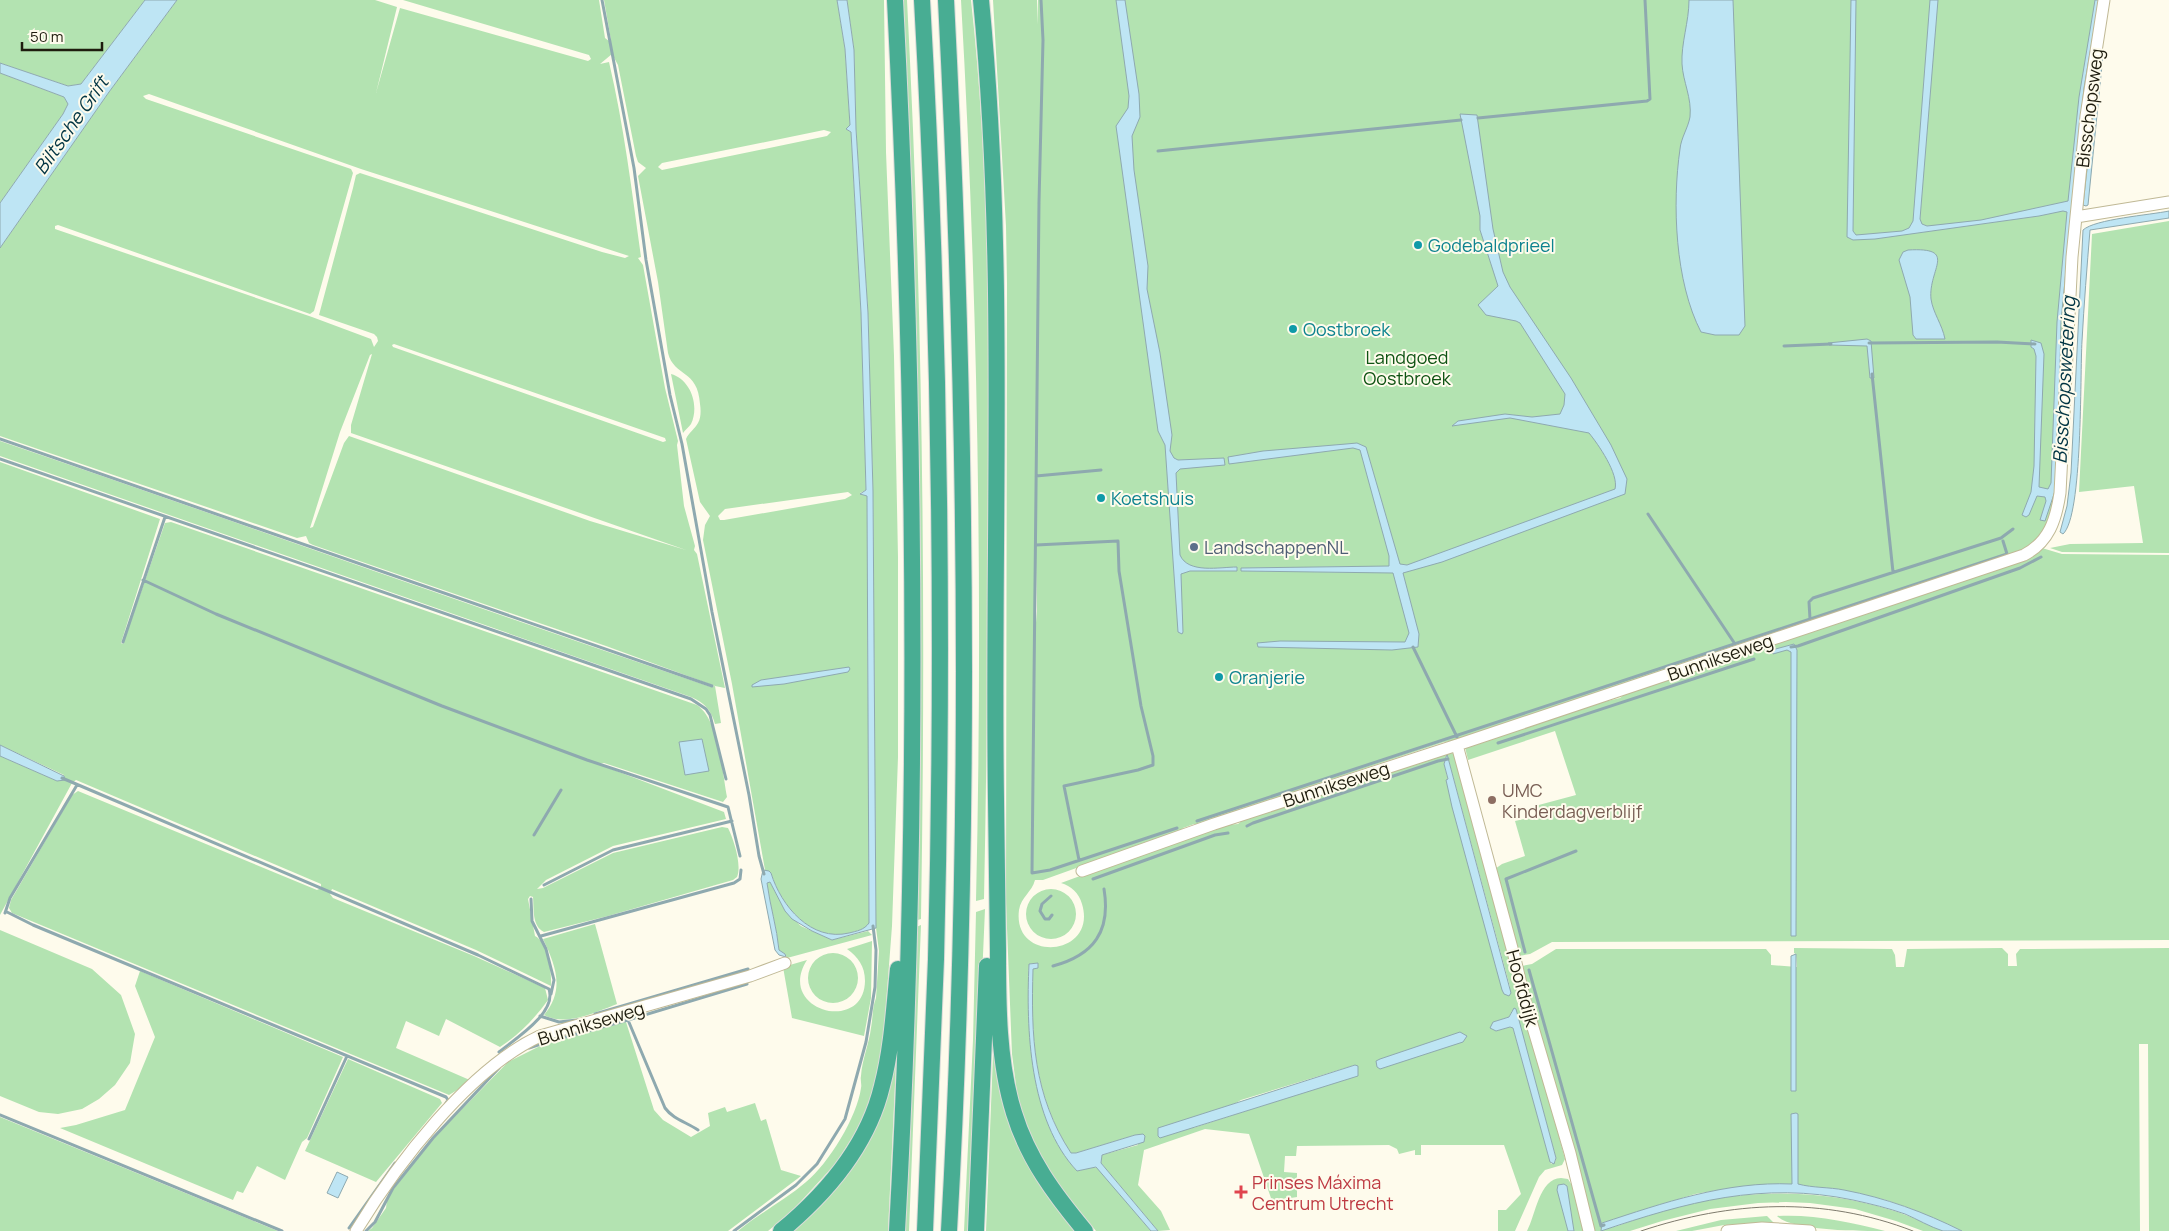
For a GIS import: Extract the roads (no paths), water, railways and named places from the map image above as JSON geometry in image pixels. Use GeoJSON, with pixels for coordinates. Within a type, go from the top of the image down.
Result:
{"type":"FeatureCollection","features":[{"type":"Feature","properties":{"kind":"highway"},"geometry":{"type":"LineString","coordinates":[[895,0],[908,290],[913,678],[905,1093],[897,1231]]}},
{"type":"Feature","properties":{"kind":"highway"},"geometry":{"type":"LineString","coordinates":[[922,0],[930,140],[940,580],[936,951],[925,1231]]}},
{"type":"Feature","properties":{"kind":"highway"},"geometry":{"type":"LineString","coordinates":[[946,0],[959,288],[964,558],[961,918],[949,1231]]}},
{"type":"Feature","properties":{"kind":"highway"},"geometry":{"type":"LineString","coordinates":[[981,0],[995,226],[997,361],[995,749],[998,990],[1006,1079],[1013,1112],[1025,1144],[1042,1175],[1062,1204],[1085,1231]]}},
{"type":"Feature","properties":{"kind":"highway"},"geometry":{"type":"LineString","coordinates":[[976,1231],[995,749]]}},
{"type":"Feature","properties":{"kind":"highway"},"geometry":{"type":"LineString","coordinates":[[782,1231],[801,1215],[843,1169],[861,1140],[882,1088],[893,1024],[911,846]]}},
{"type":"Feature","properties":{"kind":"street","name":"Bisschopsweg"},"geometry":{"type":"LineString","coordinates":[[2076,217],[2086,116],[2104,0]]}},
{"type":"Feature","properties":{"kind":"street"},"geometry":{"type":"LineString","coordinates":[[2076,217],[2169,202]]}},
{"type":"Feature","properties":{"kind":"street","name":"Bunnikseweg"},"geometry":{"type":"LineString","coordinates":[[1082,871],[1214,824],[1457,745],[2024,555],[2039,545],[2054,522],[2060,493],[2068,312],[2076,217]]}},
{"type":"Feature","properties":{"kind":"street","name":"Hoofddijk"},"geometry":{"type":"LineString","coordinates":[[1457,745],[1524,997],[1570,1153],[1589,1231]]}},
{"type":"Feature","properties":{"kind":"street","name":"Bunnikseweg"},"geometry":{"type":"LineString","coordinates":[[356,1231],[386,1185],[422,1138],[456,1101],[518,1046],[540,1036],[741,978],[786,963]]}},
{"type":"Feature","properties":{"kind":"street"},"geometry":{"type":"LineString","coordinates":[[1727,1231],[1762,1228],[1810,1231]]}},
{"type":"Feature","properties":{"kind":"water","name":"Biltsche Grift"},"geometry":{"type":"Polygon","coordinates":[[[145,0],[177,0],[109,92],[0,248],[0,203],[63,114],[68,104],[64,97],[0,73],[0,63],[68,86],[81,84],[145,0]]]}},
{"type":"Feature","properties":{"kind":"water"},"geometry":{"type":"Polygon","coordinates":[[[837,0],[847,0],[854,50],[856,129],[868,313],[873,491],[876,928],[832,940],[792,919],[785,911],[770,882],[767,883],[779,950],[786,957],[779,955],[775,950],[761,879],[763,870],[771,873],[782,898],[799,919],[810,927],[822,932],[835,934],[858,931],[869,923],[867,496],[860,494],[866,490],[861,313],[851,132],[846,129],[850,125],[845,49],[837,0]]]}},
{"type":"Feature","properties":{"kind":"water"},"geometry":{"type":"Polygon","coordinates":[[[1116,0],[1125,0],[1139,94],[1140,117],[1132,136],[1134,170],[1148,266],[1147,289],[1160,353],[1172,435],[1170,451],[1174,458],[1178,460],[1224,458],[1225,465],[1180,469],[1176,473],[1180,555],[1184,561],[1197,567],[1237,567],[1237,571],[1190,571],[1181,574],[1182,634],[1178,632],[1165,445],[1158,431],[1116,126],[1128,108],[1129,96],[1116,0]]]}},
{"type":"Feature","properties":{"kind":"water"},"geometry":{"type":"Polygon","coordinates":[[[1689,0],[1733,0],[1745,326],[1739,335],[1715,335],[1701,332],[1692,312],[1681,267],[1676,218],[1676,194],[1681,145],[1690,117],[1690,103],[1682,64],[1689,0]]]}},
{"type":"Feature","properties":{"kind":"water"},"geometry":{"type":"Polygon","coordinates":[[[1851,0],[1856,0],[1853,231],[1856,235],[1902,231],[1909,228],[1913,221],[1930,0],[1938,0],[1920,219],[1922,224],[1927,226],[1981,220],[2068,201],[2079,97],[2095,0],[2099,0],[2084,88],[2061,321],[2055,491],[2045,521],[2040,520],[2046,501],[2045,497],[2037,496],[2029,515],[2026,517],[2022,515],[2031,492],[2034,466],[2036,356],[2034,349],[2031,347],[2031,340],[2041,343],[2044,354],[2039,487],[2048,489],[2051,483],[2057,322],[2067,212],[2063,211],[1875,239],[1853,240],[1847,237],[1851,0]]]}},
{"type":"Feature","properties":{"kind":"water"},"geometry":{"type":"Polygon","coordinates":[[[2100,54],[2103,55],[2088,205],[2086,206],[2083,205],[2100,54]]]}},
{"type":"Feature","properties":{"kind":"water"},"geometry":{"type":"Polygon","coordinates":[[[1460,114],[1477,115],[1493,229],[1503,272],[1510,287],[1571,378],[1611,445],[1627,479],[1625,494],[1442,562],[1403,573],[1419,634],[1418,647],[1392,650],[1258,647],[1257,643],[1280,641],[1405,642],[1409,633],[1393,573],[1241,571],[1241,568],[1389,566],[1389,556],[1360,450],[1353,448],[1229,464],[1228,457],[1263,451],[1357,443],[1366,447],[1400,564],[1407,565],[1615,489],[1614,475],[1611,468],[1589,433],[1510,418],[1452,426],[1458,421],[1505,414],[1532,417],[1560,414],[1564,405],[1565,394],[1520,323],[1486,315],[1478,305],[1498,286],[1480,230],[1480,216],[1460,114]]]}},
{"type":"Feature","properties":{"kind":"water"},"geometry":{"type":"Polygon","coordinates":[[[2169,211],[2169,218],[2090,230],[2082,341],[2077,474],[2074,501],[2069,522],[2063,534],[2060,532],[2067,506],[2071,473],[2083,230],[2089,226],[2110,220],[2169,211]]]}},
{"type":"Feature","properties":{"kind":"water"},"geometry":{"type":"Polygon","coordinates":[[[1908,250],[1924,250],[1933,252],[1937,256],[1938,262],[1931,288],[1931,299],[1945,339],[1916,339],[1913,335],[1910,297],[1899,260],[1903,252],[1908,250]]]}},
{"type":"Feature","properties":{"kind":"water"},"geometry":{"type":"Polygon","coordinates":[[[1867,339],[1871,341],[1874,378],[1870,378],[1867,346],[1829,345],[1828,343],[1867,339]]]}},
{"type":"Feature","properties":{"kind":"water"},"geometry":{"type":"Polygon","coordinates":[[[1794,644],[1797,650],[1796,936],[1791,936],[1791,652],[1787,650],[1773,654],[1772,650],[1794,644]]]}},
{"type":"Feature","properties":{"kind":"water"},"geometry":{"type":"Polygon","coordinates":[[[849,667],[848,672],[784,684],[752,687],[752,685],[761,680],[849,667]]]}},
{"type":"Feature","properties":{"kind":"water"},"geometry":{"type":"Polygon","coordinates":[[[702,739],[709,771],[685,775],[679,742],[702,739]]]}},
{"type":"Feature","properties":{"kind":"water"},"geometry":{"type":"Polygon","coordinates":[[[0,745],[64,776],[65,780],[57,781],[0,756],[0,745]]]}},
{"type":"Feature","properties":{"kind":"water"},"geometry":{"type":"Polygon","coordinates":[[[1447,754],[1511,993],[1509,996],[1504,994],[1502,990],[1452,807],[1444,764],[1447,754]]]}},
{"type":"Feature","properties":{"kind":"water"},"geometry":{"type":"Polygon","coordinates":[[[1796,954],[1796,1091],[1791,1091],[1791,956],[1796,954]]]}},
{"type":"Feature","properties":{"kind":"water"},"geometry":{"type":"Polygon","coordinates":[[[1038,963],[1038,968],[1033,969],[1034,1041],[1042,1087],[1058,1131],[1071,1153],[1135,1135],[1143,1134],[1145,1136],[1144,1142],[1102,1155],[1101,1163],[1158,1231],[1151,1231],[1096,1167],[1077,1171],[1061,1150],[1049,1126],[1040,1100],[1034,1073],[1028,1017],[1029,964],[1038,963]]]}},
{"type":"Feature","properties":{"kind":"water"},"geometry":{"type":"Polygon","coordinates":[[[1514,1008],[1516,1009],[1556,1158],[1554,1164],[1550,1162],[1513,1028],[1510,1027],[1496,1031],[1490,1028],[1493,1022],[1509,1017],[1514,1008]]]}},
{"type":"Feature","properties":{"kind":"water"},"geometry":{"type":"Polygon","coordinates":[[[1460,1032],[1467,1036],[1463,1042],[1380,1069],[1377,1067],[1376,1061],[1380,1059],[1460,1032]]]}},
{"type":"Feature","properties":{"kind":"water"},"geometry":{"type":"Polygon","coordinates":[[[1355,1065],[1358,1066],[1358,1076],[1160,1138],[1158,1136],[1158,1128],[1355,1065]]]}},
{"type":"Feature","properties":{"kind":"water"},"geometry":{"type":"Polygon","coordinates":[[[1791,1114],[1798,1114],[1798,1184],[1844,1190],[1890,1201],[1962,1231],[1943,1231],[1905,1214],[1853,1200],[1787,1193],[1756,1194],[1695,1203],[1601,1231],[1602,1223],[1695,1195],[1743,1186],[1792,1184],[1791,1114]]]}},
{"type":"Feature","properties":{"kind":"water"},"geometry":{"type":"Polygon","coordinates":[[[337,1172],[348,1177],[338,1198],[327,1193],[337,1172]]]}},
{"type":"Feature","properties":{"kind":"water"},"geometry":{"type":"Polygon","coordinates":[[[1564,1184],[1567,1186],[1574,1231],[1568,1231],[1557,1190],[1558,1185],[1564,1184]]]}},
{"type":"Feature","properties":{"kind":"waterway"},"geometry":{"type":"LineString","coordinates":[[602,0],[634,168],[646,260],[670,395],[682,444],[712,612],[764,874]]}},
{"type":"Feature","properties":{"kind":"waterway"},"geometry":{"type":"LineString","coordinates":[[1041,0],[1043,40],[1039,202],[1032,873],[1050,870],[1177,828]]}},
{"type":"Feature","properties":{"kind":"waterway"},"geometry":{"type":"LineString","coordinates":[[1478,118],[1647,101],[1650,99],[1645,0]]}},
{"type":"Feature","properties":{"kind":"waterway"},"geometry":{"type":"LineString","coordinates":[[1158,151],[1461,120]]}},
{"type":"Feature","properties":{"kind":"waterway"},"geometry":{"type":"LineString","coordinates":[[1869,343],[1997,342],[2035,344]]}},
{"type":"Feature","properties":{"kind":"waterway"},"geometry":{"type":"LineString","coordinates":[[1784,346],[1831,344]]}},
{"type":"Feature","properties":{"kind":"waterway"},"geometry":{"type":"LineString","coordinates":[[1872,374],[1893,572]]}},
{"type":"Feature","properties":{"kind":"waterway"},"geometry":{"type":"LineString","coordinates":[[0,439],[712,686]]}},
{"type":"Feature","properties":{"kind":"waterway"},"geometry":{"type":"LineString","coordinates":[[0,459],[691,699],[706,709],[710,715],[726,779]]}},
{"type":"Feature","properties":{"kind":"waterway"},"geometry":{"type":"LineString","coordinates":[[1036,476],[1101,470]]}},
{"type":"Feature","properties":{"kind":"waterway"},"geometry":{"type":"LineString","coordinates":[[1648,514],[1735,644]]}},
{"type":"Feature","properties":{"kind":"waterway"},"geometry":{"type":"LineString","coordinates":[[123,642],[165,517]]}},
{"type":"Feature","properties":{"kind":"waterway"},"geometry":{"type":"LineString","coordinates":[[1810,619],[1809,602],[1813,598],[2001,538],[2013,529]]}},
{"type":"Feature","properties":{"kind":"waterway"},"geometry":{"type":"LineString","coordinates":[[1036,545],[1118,541],[1119,571],[1141,706],[1153,756],[1153,765],[1064,786],[1079,860]]}},
{"type":"Feature","properties":{"kind":"waterway"},"geometry":{"type":"LineString","coordinates":[[1197,821],[2007,554],[2003,541]]}},
{"type":"Feature","properties":{"kind":"waterway"},"geometry":{"type":"LineString","coordinates":[[1791,647],[2020,568],[2041,557]]}},
{"type":"Feature","properties":{"kind":"waterway"},"geometry":{"type":"LineString","coordinates":[[143,580],[216,614],[442,706],[587,760],[728,807],[740,856]]}},
{"type":"Feature","properties":{"kind":"waterway"},"geometry":{"type":"LineString","coordinates":[[1413,647],[1457,737]]}},
{"type":"Feature","properties":{"kind":"waterway"},"geometry":{"type":"LineString","coordinates":[[1498,743],[1754,659]]}},
{"type":"Feature","properties":{"kind":"waterway"},"geometry":{"type":"LineString","coordinates":[[1247,826],[1448,759]]}},
{"type":"Feature","properties":{"kind":"waterway"},"geometry":{"type":"LineString","coordinates":[[62,778],[478,955],[549,989],[550,998],[541,1016],[524,1033],[499,1052]]}},
{"type":"Feature","properties":{"kind":"waterway"},"geometry":{"type":"LineString","coordinates":[[5,913],[10,898],[77,785]]}},
{"type":"Feature","properties":{"kind":"waterway"},"geometry":{"type":"LineString","coordinates":[[534,835],[561,790]]}},
{"type":"Feature","properties":{"kind":"waterway"},"geometry":{"type":"LineString","coordinates":[[544,885],[613,850],[732,821]]}},
{"type":"Feature","properties":{"kind":"waterway"},"geometry":{"type":"LineString","coordinates":[[1093,879],[1215,835],[1228,833]]}},
{"type":"Feature","properties":{"kind":"waterway"},"geometry":{"type":"LineString","coordinates":[[1525,952],[1506,879],[1576,851]]}},
{"type":"Feature","properties":{"kind":"waterway"},"geometry":{"type":"LineString","coordinates":[[541,936],[734,883],[740,879],[741,870]]}},
{"type":"Feature","properties":{"kind":"waterway"},"geometry":{"type":"LineString","coordinates":[[1053,966],[1079,955],[1089,948],[1096,939],[1102,929],[1105,917],[1104,889]]}},
{"type":"Feature","properties":{"kind":"waterway"},"geometry":{"type":"LineString","coordinates":[[1051,896],[1042,904],[1040,911],[1045,919],[1049,919],[1052,915]]}},
{"type":"Feature","properties":{"kind":"waterway"},"geometry":{"type":"LineString","coordinates":[[531,899],[532,921],[546,949],[554,980],[551,994]]}},
{"type":"Feature","properties":{"kind":"waterway"},"geometry":{"type":"LineString","coordinates":[[7,912],[33,925],[446,1097],[448,1100],[446,1103]]}},
{"type":"Feature","properties":{"kind":"waterway"},"geometry":{"type":"LineString","coordinates":[[734,1231],[796,1185],[817,1164],[845,1119],[866,1042],[875,987],[876,950],[873,926]]}},
{"type":"Feature","properties":{"kind":"waterway"},"geometry":{"type":"LineString","coordinates":[[595,1014],[748,969]]}},
{"type":"Feature","properties":{"kind":"waterway"},"geometry":{"type":"LineString","coordinates":[[1529,970],[1601,1226],[1604,1225]]}},
{"type":"Feature","properties":{"kind":"waterway"},"geometry":{"type":"LineString","coordinates":[[698,1130],[676,1118],[665,1108],[628,1020],[747,984]]}},
{"type":"Feature","properties":{"kind":"waterway"},"geometry":{"type":"LineString","coordinates":[[540,1016],[559,1022],[577,1020]]}},
{"type":"Feature","properties":{"kind":"waterway"},"geometry":{"type":"LineString","coordinates":[[529,1048],[628,1020]]}},
{"type":"Feature","properties":{"kind":"waterway"},"geometry":{"type":"LineString","coordinates":[[309,1139],[347,1056]]}},
{"type":"Feature","properties":{"kind":"waterway"},"geometry":{"type":"LineString","coordinates":[[366,1231],[375,1222],[393,1188],[433,1138],[499,1068]]}},
{"type":"Feature","properties":{"kind":"waterway"},"geometry":{"type":"LineString","coordinates":[[0,1115],[282,1231]]}},
{"type":"Feature","properties":{"kind":"waterway"},"geometry":{"type":"LineString","coordinates":[[349,1228],[395,1163]]}},
{"type":"Feature","properties":{"kind":"tram line"},"geometry":{"type":"LineString","coordinates":[[1641,1231],[1709,1213],[1777,1207],[1845,1212],[1913,1231]]}},
{"type":"Feature","properties":{"kind":"place","name":"Godebaldprieel"},"geometry":{"type":"Point","coordinates":[1418,245]}},
{"type":"Feature","properties":{"kind":"place","name":"Oostbroek"},"geometry":{"type":"Point","coordinates":[1293,329]}},
{"type":"Feature","properties":{"kind":"place","name":"Koetshuis"},"geometry":{"type":"Point","coordinates":[1101,498]}},
{"type":"Feature","properties":{"kind":"place","name":"LandschappenNL"},"geometry":{"type":"Point","coordinates":[1194,547]}},
{"type":"Feature","properties":{"kind":"place","name":"Oranjerie"},"geometry":{"type":"Point","coordinates":[1219,677]}},
{"type":"Feature","properties":{"kind":"place","name":"UMC Kinderdagverblijf"},"geometry":{"type":"Point","coordinates":[1492,800]}},
{"type":"Feature","properties":{"kind":"place","name":"Prinses Máxima Centrum Utrecht"},"geometry":{"type":"Point","coordinates":[1241,1192]}},
{"type":"Feature","properties":{"kind":"park label","name":"Landgoed Oostbroek"},"geometry":{"type":"Point","coordinates":[1407,367]}},
{"type":"Feature","properties":{"kind":"water label","name":"Bisschopswetering"},"geometry":{"type":"Point","coordinates":[2064,380]}}]}
